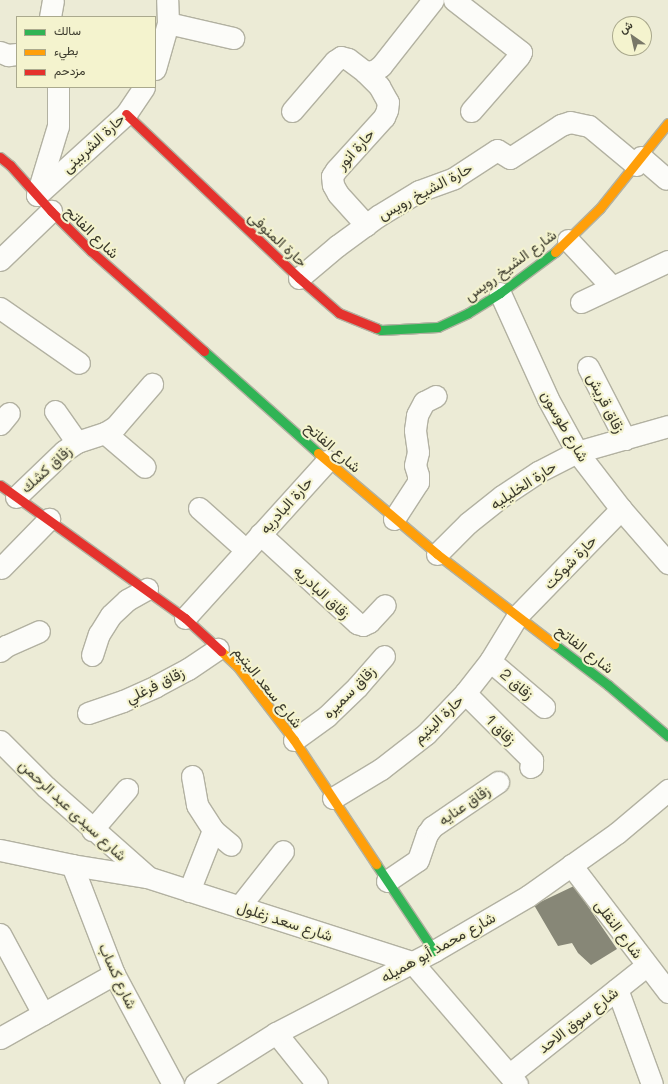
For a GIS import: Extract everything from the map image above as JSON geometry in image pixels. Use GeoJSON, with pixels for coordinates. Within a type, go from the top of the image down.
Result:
{"type":"FeatureCollection","features":[{"type":"Feature","properties":{"kind":"street"},"geometry":{"type":"LineString","coordinates":[[50,16],[53,0]]}},
{"type":"Feature","properties":{"kind":"street"},"geometry":{"type":"LineString","coordinates":[[156,65],[168,23],[168,0]]}},
{"type":"Feature","properties":{"kind":"street"},"geometry":{"type":"LineString","coordinates":[[365,72],[374,71],[380,66],[433,0]]}},
{"type":"Feature","properties":{"kind":"street"},"geometry":{"type":"LineString","coordinates":[[454,0],[521,52],[471,111]]}},
{"type":"Feature","properties":{"kind":"street"},"geometry":{"type":"LineString","coordinates":[[168,23],[233,38]]}},
{"type":"Feature","properties":{"kind":"street"},"geometry":{"type":"LineString","coordinates":[[0,52],[8,55],[16,54]]}},
{"type":"Feature","properties":{"kind":"street","name":"حارة انور"},"geometry":{"type":"LineString","coordinates":[[292,111],[336,61],[341,58],[348,60],[365,72],[379,86],[388,102],[384,117],[332,176],[332,185],[338,194],[366,225]]}},
{"type":"Feature","properties":{"kind":"street"},"geometry":{"type":"LineString","coordinates":[[37,195],[58,126],[58,88]]}},
{"type":"Feature","properties":{"kind":"street","name":"حارة الشربينى"},"geometry":{"type":"LineString","coordinates":[[37,195],[126,114],[143,88]]}},
{"type":"Feature","properties":{"kind":"street","name":"حارة المنوفى"},"geometry":{"type":"LineString","coordinates":[[126,114],[299,278],[339,313],[381,330],[438,327]]}},
{"type":"Feature","properties":{"kind":"street","name":"حارة الشيخ رويس"},"geometry":{"type":"LineString","coordinates":[[299,278],[337,246],[366,225],[419,191],[454,178],[497,150],[510,158],[561,125],[570,122],[589,126],[638,161]]}},
{"type":"Feature","properties":{"kind":"street","name":"شارع الشيخ رويس"},"geometry":{"type":"LineString","coordinates":[[438,327],[468,313],[500,293],[553,254],[600,208],[668,123]]}},
{"type":"Feature","properties":{"kind":"street","name":"شارع الفاتح"},"geometry":{"type":"LineString","coordinates":[[0,157],[10,165],[51,212],[133,290],[327,461],[437,554],[608,685],[668,736]]}},
{"type":"Feature","properties":{"kind":"street"},"geometry":{"type":"LineString","coordinates":[[638,161],[666,179]]}},
{"type":"Feature","properties":{"kind":"street"},"geometry":{"type":"LineString","coordinates":[[0,260],[51,212]]}},
{"type":"Feature","properties":{"kind":"street"},"geometry":{"type":"LineString","coordinates":[[568,240],[612,287]]}},
{"type":"Feature","properties":{"kind":"street"},"geometry":{"type":"LineString","coordinates":[[581,302],[668,261]]}},
{"type":"Feature","properties":{"kind":"street","name":"شارع طوسون"},"geometry":{"type":"LineString","coordinates":[[500,293],[548,399],[577,452],[622,509],[660,541],[668,563]]}},
{"type":"Feature","properties":{"kind":"street"},"geometry":{"type":"LineString","coordinates":[[0,308],[79,363]]}},
{"type":"Feature","properties":{"kind":"street","name":"زقاق قريش"},"geometry":{"type":"LineString","coordinates":[[588,367],[625,439]]}},
{"type":"Feature","properties":{"kind":"street","name":"زقاق كشك"},"geometry":{"type":"LineString","coordinates":[[8,491],[76,442],[105,433],[114,427],[152,384]]}},
{"type":"Feature","properties":{"kind":"street"},"geometry":{"type":"LineString","coordinates":[[394,518],[418,482],[415,464],[418,452],[415,430],[416,415],[424,402],[436,396]]}},
{"type":"Feature","properties":{"kind":"street","name":"زقاق كشك"},"geometry":{"type":"LineString","coordinates":[[55,411],[76,442]]}},
{"type":"Feature","properties":{"kind":"street","name":"حارة الخليليه"},"geometry":{"type":"LineString","coordinates":[[437,554],[468,524],[502,496],[538,472],[577,452],[668,426]]}},
{"type":"Feature","properties":{"kind":"street"},"geometry":{"type":"LineString","coordinates":[[105,433],[145,467]]}},
{"type":"Feature","properties":{"kind":"street","name":"حارة البادريه"},"geometry":{"type":"LineString","coordinates":[[185,618],[327,461]]}},
{"type":"Feature","properties":{"kind":"street","name":"شارع سعد اليتيم"},"geometry":{"type":"LineString","coordinates":[[8,491],[185,618],[238,667],[294,740],[434,951]]}},
{"type":"Feature","properties":{"kind":"street"},"geometry":{"type":"LineString","coordinates":[[199,508],[246,550]]}},
{"type":"Feature","properties":{"kind":"street","name":"حارة شوكت"},"geometry":{"type":"LineString","coordinates":[[518,616],[622,509]]}},
{"type":"Feature","properties":{"kind":"street"},"geometry":{"type":"LineString","coordinates":[[1,568],[49,519]]}},
{"type":"Feature","properties":{"kind":"street","name":"زقاق البادريه"},"geometry":{"type":"LineString","coordinates":[[260,534],[357,624],[363,625],[369,622],[385,605]]}},
{"type":"Feature","properties":{"kind":"street"},"geometry":{"type":"LineString","coordinates":[[92,655],[99,634],[111,615],[127,600],[146,589]]}},
{"type":"Feature","properties":{"kind":"street","name":"حارة اليتيم"},"geometry":{"type":"LineString","coordinates":[[333,798],[381,769],[426,734],[465,693],[490,661],[518,616]]}},
{"type":"Feature","properties":{"kind":"street"},"geometry":{"type":"LineString","coordinates":[[0,651],[6,646],[39,631]]}},
{"type":"Feature","properties":{"kind":"street","name":"زقاق فرغلي"},"geometry":{"type":"LineString","coordinates":[[88,713],[123,701],[156,686],[188,669],[218,649]]}},
{"type":"Feature","properties":{"kind":"street","name":"زقاق سميره"},"geometry":{"type":"LineString","coordinates":[[294,740],[327,716],[357,687],[384,656]]}},
{"type":"Feature","properties":{"kind":"street","name":"زقاق 2"},"geometry":{"type":"LineString","coordinates":[[490,661],[544,707]]}},
{"type":"Feature","properties":{"kind":"street","name":"زقاق 1"},"geometry":{"type":"LineString","coordinates":[[465,693],[532,760],[532,766],[530,767]]}},
{"type":"Feature","properties":{"kind":"street","name":"شارع سيدى عبد الرحمن"},"geometry":{"type":"LineString","coordinates":[[0,741],[46,788],[147,877]]}},
{"type":"Feature","properties":{"kind":"street"},"geometry":{"type":"LineString","coordinates":[[192,776],[197,805],[213,830],[231,845]]}},
{"type":"Feature","properties":{"kind":"street","name":"زقاق عنايه"},"geometry":{"type":"LineString","coordinates":[[387,881],[418,860],[427,834],[432,827],[498,782]]}},
{"type":"Feature","properties":{"kind":"street"},"geometry":{"type":"LineString","coordinates":[[92,830],[127,789]]}},
{"type":"Feature","properties":{"kind":"street","name":"شارع محمد أبو هميله"},"geometry":{"type":"LineString","coordinates":[[195,1084],[276,1033],[434,951],[528,896],[617,833],[668,790]]}},
{"type":"Feature","properties":{"kind":"street"},"geometry":{"type":"LineString","coordinates":[[190,891],[213,830]]}},
{"type":"Feature","properties":{"kind":"street","name":"شارع سعد زغلول"},"geometry":{"type":"LineString","coordinates":[[0,850],[147,877],[412,962]]}},
{"type":"Feature","properties":{"kind":"street"},"geometry":{"type":"LineString","coordinates":[[238,907],[283,851]]}},
{"type":"Feature","properties":{"kind":"street","name":"شارع كساب"},"geometry":{"type":"LineString","coordinates":[[72,864],[114,974],[173,1084]]}},
{"type":"Feature","properties":{"kind":"street","name":"شارع النقلى"},"geometry":{"type":"LineString","coordinates":[[571,866],[646,966],[668,992]]}},
{"type":"Feature","properties":{"kind":"street"},"geometry":{"type":"LineString","coordinates":[[0,934],[43,1014]]}},
{"type":"Feature","properties":{"kind":"street"},"geometry":{"type":"LineString","coordinates":[[412,962],[514,1079]]}},
{"type":"Feature","properties":{"kind":"street","name":"شارع سوق الاحد"},"geometry":{"type":"LineString","coordinates":[[514,1079],[617,989],[646,966]]}},
{"type":"Feature","properties":{"kind":"street"},"geometry":{"type":"LineString","coordinates":[[0,1038],[114,974]]}},
{"type":"Feature","properties":{"kind":"street"},"geometry":{"type":"LineString","coordinates":[[617,989],[652,1084]]}},
{"type":"Feature","properties":{"kind":"street"},"geometry":{"type":"LineString","coordinates":[[276,1033],[317,1084]]}},
{"type":"Feature","properties":{"kind":"building"},"geometry":{"type":"Polygon","coordinates":[[[574,886],[617,949],[591,965],[578,953],[572,943],[558,946],[534,905],[574,886]]]}},
{"type":"Feature","properties":{"kind":"traffic: fast"},"geometry":{"type":"LineString","coordinates":[[376,328],[381,330],[438,327],[468,313],[500,293],[555,252]]}},
{"type":"Feature","properties":{"kind":"traffic: fast"},"geometry":{"type":"LineString","coordinates":[[204,351],[318,453]]}},
{"type":"Feature","properties":{"kind":"traffic: fast"},"geometry":{"type":"LineString","coordinates":[[554,644],[608,685],[668,736]]}},
{"type":"Feature","properties":{"kind":"traffic: fast"},"geometry":{"type":"LineString","coordinates":[[376,864],[434,951]]}},
{"type":"Feature","properties":{"kind":"traffic: slow"},"geometry":{"type":"LineString","coordinates":[[555,252],[600,208],[668,123]]}},
{"type":"Feature","properties":{"kind":"traffic: slow"},"geometry":{"type":"LineString","coordinates":[[318,453],[437,554],[554,644]]}},
{"type":"Feature","properties":{"kind":"traffic: slow"},"geometry":{"type":"LineString","coordinates":[[221,651],[238,667],[294,740],[376,864]]}},
{"type":"Feature","properties":{"kind":"traffic: jam"},"geometry":{"type":"LineString","coordinates":[[126,114],[299,278],[339,313],[376,328]]}},
{"type":"Feature","properties":{"kind":"traffic: jam"},"geometry":{"type":"LineString","coordinates":[[0,157],[10,165],[51,211],[91,251],[204,351]]}},
{"type":"Feature","properties":{"kind":"traffic: jam"},"geometry":{"type":"LineString","coordinates":[[0,485],[185,618],[221,651]]}}]}
